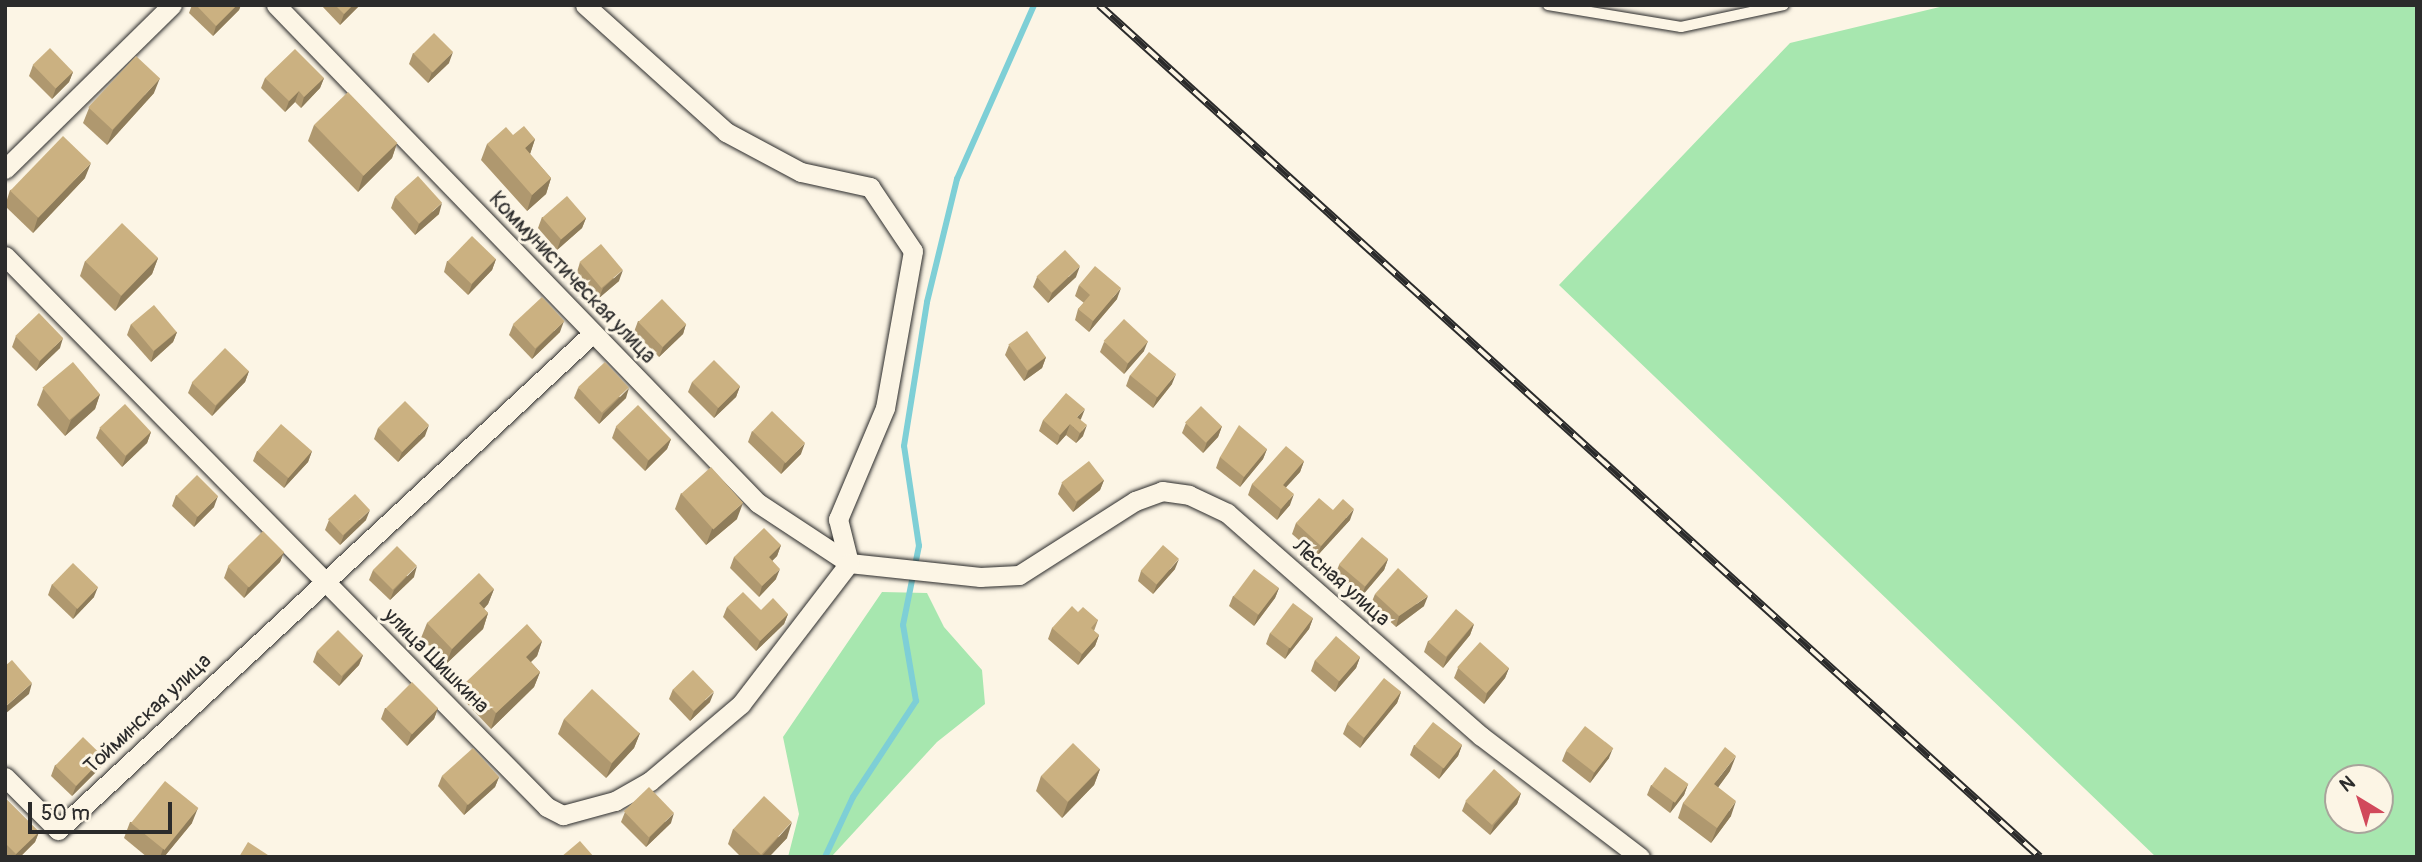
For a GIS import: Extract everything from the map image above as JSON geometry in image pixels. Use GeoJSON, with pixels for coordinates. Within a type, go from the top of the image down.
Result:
{"type":"FeatureCollection","features":[{"type":"Feature","properties":{"kind":"street"},"geometry":{"type":"LineString","coordinates":[[5,169],[172,5]]}},
{"type":"Feature","properties":{"kind":"street","name":"Коммунистическая улица"},"geometry":{"type":"LineString","coordinates":[[276,5],[758,503],[858,564]]}},
{"type":"Feature","properties":{"kind":"street"},"geometry":{"type":"LineString","coordinates":[[584,5],[726,132],[802,172],[870,187],[913,251],[885,408],[838,519],[858,564]]}},
{"type":"Feature","properties":{"kind":"street","name":"улица Шишкина"},"geometry":{"type":"LineString","coordinates":[[5,256],[547,807],[563,815],[615,801],[650,781],[741,704],[858,564]]}},
{"type":"Feature","properties":{"kind":"street"},"geometry":{"type":"LineString","coordinates":[[324,580],[593,333]]}},
{"type":"Feature","properties":{"kind":"street","name":"Лесная улица"},"geometry":{"type":"LineString","coordinates":[[858,564],[980,578],[1019,575],[1135,501],[1162,491],[1189,495],[1227,513],[1481,736],[1640,857]]}},
{"type":"Feature","properties":{"kind":"street","name":"Тойминская улица"},"geometry":{"type":"LineString","coordinates":[[5,777],[58,830],[324,580]]}},
{"type":"Feature","properties":{"kind":"lane"},"geometry":{"type":"LineString","coordinates":[[1548,5],[1681,27],[1784,5]]}},
{"type":"Feature","properties":{"kind":"green space"},"geometry":{"type":"Polygon","coordinates":[[[1948,5],[2417,5],[2417,857],[2156,857],[1559,285],[1790,43],[1948,5]]]}},
{"type":"Feature","properties":{"kind":"green space"},"geometry":{"type":"Polygon","coordinates":[[[882,592],[927,593],[944,627],[982,670],[985,704],[937,742],[832,856],[788,857],[799,814],[783,737],[882,592]]]}},
{"type":"Feature","properties":{"kind":"building"},"geometry":{"type":"Polygon","coordinates":[[[196,5],[237,5],[216,26],[196,5]]]}},
{"type":"Feature","properties":{"kind":"building"},"geometry":{"type":"Polygon","coordinates":[[[335,5],[353,5],[344,14],[335,5]]]}},
{"type":"Feature","properties":{"kind":"building"},"geometry":{"type":"Polygon","coordinates":[[[434,33],[453,52],[433,73],[413,54],[434,33]]]}},
{"type":"Feature","properties":{"kind":"building"},"geometry":{"type":"Polygon","coordinates":[[[50,48],[73,72],[56,88],[33,65],[50,48]]]}},
{"type":"Feature","properties":{"kind":"building"},"geometry":{"type":"Polygon","coordinates":[[[295,49],[324,78],[304,97],[299,91],[289,101],[265,78],[295,49]]]}},
{"type":"Feature","properties":{"kind":"building"},"geometry":{"type":"Polygon","coordinates":[[[136,56],[160,79],[112,130],[88,107],[136,56]]]}},
{"type":"Feature","properties":{"kind":"building"},"geometry":{"type":"Polygon","coordinates":[[[348,92],[397,143],[364,176],[314,125],[348,92]]]}},
{"type":"Feature","properties":{"kind":"building"},"geometry":{"type":"Polygon","coordinates":[[[524,126],[535,139],[525,148],[551,178],[532,195],[487,144],[506,127],[513,135],[524,126]]]}},
{"type":"Feature","properties":{"kind":"building"},"geometry":{"type":"Polygon","coordinates":[[[63,136],[91,163],[38,218],[10,191],[63,136]]]}},
{"type":"Feature","properties":{"kind":"building"},"geometry":{"type":"Polygon","coordinates":[[[418,176],[442,203],[419,223],[395,197],[418,176]]]}},
{"type":"Feature","properties":{"kind":"building"},"geometry":{"type":"Polygon","coordinates":[[[567,196],[586,218],[561,240],[542,218],[567,196]]]}},
{"type":"Feature","properties":{"kind":"building"},"geometry":{"type":"Polygon","coordinates":[[[122,223],[158,258],[121,296],[85,261],[122,223]]]}},
{"type":"Feature","properties":{"kind":"building"},"geometry":{"type":"Polygon","coordinates":[[[472,236],[496,259],[471,284],[448,261],[472,236]]]}},
{"type":"Feature","properties":{"kind":"building"},"geometry":{"type":"Polygon","coordinates":[[[601,244],[623,270],[601,288],[580,262],[601,244]]]}},
{"type":"Feature","properties":{"kind":"building"},"geometry":{"type":"Polygon","coordinates":[[[1065,250],[1080,266],[1051,293],[1036,277],[1065,250]]]}},
{"type":"Feature","properties":{"kind":"building"},"geometry":{"type":"Polygon","coordinates":[[[1095,266],[1121,288],[1093,321],[1078,309],[1090,295],[1079,285],[1095,266]]]}},
{"type":"Feature","properties":{"kind":"building"},"geometry":{"type":"Polygon","coordinates":[[[542,297],[565,321],[535,348],[513,324],[542,297]]]}},
{"type":"Feature","properties":{"kind":"building"},"geometry":{"type":"Polygon","coordinates":[[[662,299],[686,324],[663,347],[638,322],[662,299]]]}},
{"type":"Feature","properties":{"kind":"building"},"geometry":{"type":"Polygon","coordinates":[[[154,305],[176,332],[154,351],[131,324],[154,305]]]}},
{"type":"Feature","properties":{"kind":"building"},"geometry":{"type":"Polygon","coordinates":[[[39,313],[63,338],[40,361],[15,336],[39,313]]]}},
{"type":"Feature","properties":{"kind":"building"},"geometry":{"type":"Polygon","coordinates":[[[1124,319],[1148,342],[1128,363],[1104,341],[1124,319]]]}},
{"type":"Feature","properties":{"kind":"building"},"geometry":{"type":"Polygon","coordinates":[[[1027,331],[1046,357],[1027,370],[1008,345],[1027,331]]]}},
{"type":"Feature","properties":{"kind":"building"},"geometry":{"type":"Polygon","coordinates":[[[225,348],[249,371],[215,405],[192,383],[225,348]]]}},
{"type":"Feature","properties":{"kind":"building"},"geometry":{"type":"Polygon","coordinates":[[[1149,352],[1176,374],[1157,397],[1130,375],[1149,352]]]}},
{"type":"Feature","properties":{"kind":"building"},"geometry":{"type":"Polygon","coordinates":[[[714,360],[740,386],[718,408],[692,382],[714,360]]]}},
{"type":"Feature","properties":{"kind":"building"},"geometry":{"type":"Polygon","coordinates":[[[73,362],[100,394],[69,420],[42,388],[73,362]]]}},
{"type":"Feature","properties":{"kind":"building"},"geometry":{"type":"Polygon","coordinates":[[[605,362],[629,388],[602,413],[578,387],[605,362]]]}},
{"type":"Feature","properties":{"kind":"building"},"geometry":{"type":"Polygon","coordinates":[[[1066,393],[1085,409],[1077,417],[1087,425],[1080,433],[1070,424],[1060,435],[1043,420],[1066,393]]]}},
{"type":"Feature","properties":{"kind":"building"},"geometry":{"type":"Polygon","coordinates":[[[405,401],[429,425],[402,452],[378,428],[405,401]]]}},
{"type":"Feature","properties":{"kind":"building"},"geometry":{"type":"Polygon","coordinates":[[[125,404],[151,432],[125,456],[99,428],[125,404]]]}},
{"type":"Feature","properties":{"kind":"building"},"geometry":{"type":"Polygon","coordinates":[[[638,405],[671,439],[648,460],[616,427],[638,405]]]}},
{"type":"Feature","properties":{"kind":"building"},"geometry":{"type":"Polygon","coordinates":[[[1201,406],[1222,426],[1206,443],[1185,423],[1201,406]]]}},
{"type":"Feature","properties":{"kind":"building"},"geometry":{"type":"Polygon","coordinates":[[[772,411],[805,443],[786,463],[753,431],[772,411]]]}},
{"type":"Feature","properties":{"kind":"building"},"geometry":{"type":"Polygon","coordinates":[[[281,424],[312,451],[288,478],[257,451],[281,424]]]}},
{"type":"Feature","properties":{"kind":"building"},"geometry":{"type":"Polygon","coordinates":[[[1239,425],[1267,449],[1244,477],[1220,457],[1239,425]]]}},
{"type":"Feature","properties":{"kind":"building"},"geometry":{"type":"Polygon","coordinates":[[[1286,446],[1304,461],[1283,485],[1294,494],[1281,509],[1252,484],[1286,446]]]}},
{"type":"Feature","properties":{"kind":"building"},"geometry":{"type":"Polygon","coordinates":[[[1089,461],[1104,480],[1076,501],[1061,483],[1089,461]]]}},
{"type":"Feature","properties":{"kind":"building"},"geometry":{"type":"Polygon","coordinates":[[[711,467],[743,503],[713,529],[681,494],[711,467]]]}},
{"type":"Feature","properties":{"kind":"building"},"geometry":{"type":"Polygon","coordinates":[[[197,475],[218,496],[198,517],[176,496],[197,475]]]}},
{"type":"Feature","properties":{"kind":"building"},"geometry":{"type":"Polygon","coordinates":[[[355,494],[370,510],[343,535],[328,519],[355,494]]]}},
{"type":"Feature","properties":{"kind":"building"},"geometry":{"type":"Polygon","coordinates":[[[1319,498],[1333,510],[1343,499],[1354,509],[1321,546],[1296,523],[1319,498]]]}},
{"type":"Feature","properties":{"kind":"building"},"geometry":{"type":"Polygon","coordinates":[[[764,528],[781,545],[769,557],[780,569],[762,586],[734,557],[764,528]]]}},
{"type":"Feature","properties":{"kind":"building"},"geometry":{"type":"Polygon","coordinates":[[[263,531],[284,552],[249,588],[228,566],[263,531]]]}},
{"type":"Feature","properties":{"kind":"building"},"geometry":{"type":"Polygon","coordinates":[[[1362,537],[1388,559],[1365,586],[1339,565],[1362,537]]]}},
{"type":"Feature","properties":{"kind":"building"},"geometry":{"type":"Polygon","coordinates":[[[1163,545],[1179,559],[1157,584],[1141,571],[1163,545]]]}},
{"type":"Feature","properties":{"kind":"building"},"geometry":{"type":"Polygon","coordinates":[[[397,546],[417,566],[393,590],[373,570],[397,546]]]}},
{"type":"Feature","properties":{"kind":"building"},"geometry":{"type":"Polygon","coordinates":[[[73,563],[98,587],[77,609],[52,585],[73,563]]]}},
{"type":"Feature","properties":{"kind":"building"},"geometry":{"type":"Polygon","coordinates":[[[1398,568],[1428,596],[1399,616],[1375,594],[1398,568]]]}},
{"type":"Feature","properties":{"kind":"building"},"geometry":{"type":"Polygon","coordinates":[[[1254,569],[1279,588],[1258,615],[1234,596],[1254,569]]]}},
{"type":"Feature","properties":{"kind":"building"},"geometry":{"type":"Polygon","coordinates":[[[479,573],[494,589],[479,603],[488,613],[452,649],[427,623],[479,573]]]}},
{"type":"Feature","properties":{"kind":"building"},"geometry":{"type":"Polygon","coordinates":[[[743,592],[761,610],[773,598],[788,614],[760,641],[727,607],[743,592]]]}},
{"type":"Feature","properties":{"kind":"building"},"geometry":{"type":"Polygon","coordinates":[[[1293,603],[1313,618],[1290,648],[1270,633],[1293,603]]]}},
{"type":"Feature","properties":{"kind":"building"},"geometry":{"type":"Polygon","coordinates":[[[1072,606],[1078,612],[1083,607],[1098,620],[1091,628],[1099,635],[1082,654],[1052,628],[1072,606]]]}},
{"type":"Feature","properties":{"kind":"building"},"geometry":{"type":"Polygon","coordinates":[[[1456,609],[1474,624],[1446,657],[1428,642],[1456,609]]]}},
{"type":"Feature","properties":{"kind":"building"},"geometry":{"type":"Polygon","coordinates":[[[527,624],[542,641],[526,657],[540,672],[496,713],[466,682],[527,624]]]}},
{"type":"Feature","properties":{"kind":"building"},"geometry":{"type":"Polygon","coordinates":[[[338,630],[363,655],[342,676],[317,651],[338,630]]]}},
{"type":"Feature","properties":{"kind":"building"},"geometry":{"type":"Polygon","coordinates":[[[1336,636],[1360,657],[1339,681],[1315,660],[1336,636]]]}},
{"type":"Feature","properties":{"kind":"building"},"geometry":{"type":"Polygon","coordinates":[[[1480,642],[1509,668],[1486,693],[1457,667],[1480,642]]]}},
{"type":"Feature","properties":{"kind":"building"},"geometry":{"type":"Polygon","coordinates":[[[12,660],[32,683],[5,707],[5,666],[12,660]]]}},
{"type":"Feature","properties":{"kind":"building"},"geometry":{"type":"Polygon","coordinates":[[[693,670],[714,692],[694,711],[673,689],[693,670]]]}},
{"type":"Feature","properties":{"kind":"building"},"geometry":{"type":"Polygon","coordinates":[[[1384,678],[1401,692],[1364,738],[1347,724],[1384,678]]]}},
{"type":"Feature","properties":{"kind":"building"},"geometry":{"type":"Polygon","coordinates":[[[412,682],[438,708],[412,734],[386,708],[412,682]]]}},
{"type":"Feature","properties":{"kind":"building"},"geometry":{"type":"Polygon","coordinates":[[[592,689],[640,733],[612,763],[564,719],[592,689]]]}},
{"type":"Feature","properties":{"kind":"building"},"geometry":{"type":"Polygon","coordinates":[[[1433,722],[1462,745],[1444,768],[1415,746],[1433,722]]]}},
{"type":"Feature","properties":{"kind":"building"},"geometry":{"type":"Polygon","coordinates":[[[1585,726],[1613,748],[1594,773],[1566,750],[1585,726]]]}},
{"type":"Feature","properties":{"kind":"building"},"geometry":{"type":"Polygon","coordinates":[[[83,737],[104,757],[76,786],[55,766],[83,737]]]}},
{"type":"Feature","properties":{"kind":"building"},"geometry":{"type":"Polygon","coordinates":[[[1073,743],[1100,769],[1068,802],[1041,776],[1073,743]]]}},
{"type":"Feature","properties":{"kind":"building"},"geometry":{"type":"Polygon","coordinates":[[[1725,747],[1736,756],[1714,784],[1736,801],[1717,828],[1683,803],[1725,747]]]}},
{"type":"Feature","properties":{"kind":"building"},"geometry":{"type":"Polygon","coordinates":[[[473,748],[499,777],[468,805],[442,776],[473,748]]]}},
{"type":"Feature","properties":{"kind":"building"},"geometry":{"type":"Polygon","coordinates":[[[1665,767],[1688,784],[1675,803],[1651,786],[1665,767]]]}},
{"type":"Feature","properties":{"kind":"building"},"geometry":{"type":"Polygon","coordinates":[[[1494,769],[1521,793],[1492,825],[1465,801],[1494,769]]]}},
{"type":"Feature","properties":{"kind":"building"},"geometry":{"type":"Polygon","coordinates":[[[165,781],[198,808],[164,850],[131,823],[165,781]]]}},
{"type":"Feature","properties":{"kind":"building"},"geometry":{"type":"Polygon","coordinates":[[[649,787],[674,813],[649,837],[624,811],[649,787]]]}},
{"type":"Feature","properties":{"kind":"building"},"geometry":{"type":"Polygon","coordinates":[[[764,796],[792,822],[761,855],[733,829],[764,796]]]}},
{"type":"Feature","properties":{"kind":"building"},"geometry":{"type":"Polygon","coordinates":[[[5,798],[39,832],[16,854],[5,843],[5,798]]]}},
{"type":"Feature","properties":{"kind":"building"},"geometry":{"type":"Polygon","coordinates":[[[580,841],[594,857],[561,857],[580,841]]]}},
{"type":"Feature","properties":{"kind":"building"},"geometry":{"type":"Polygon","coordinates":[[[248,842],[271,857],[239,857],[248,842]]]}},
{"type":"Feature","properties":{"kind":"waterway"},"geometry":{"type":"LineString","coordinates":[[825,857],[853,797],[916,701],[903,625],[919,546],[904,446],[927,302],[957,179],[1034,5]]}},
{"type":"Feature","properties":{"kind":"railway"},"geometry":{"type":"LineString","coordinates":[[1099,5],[2040,857]]}}]}
